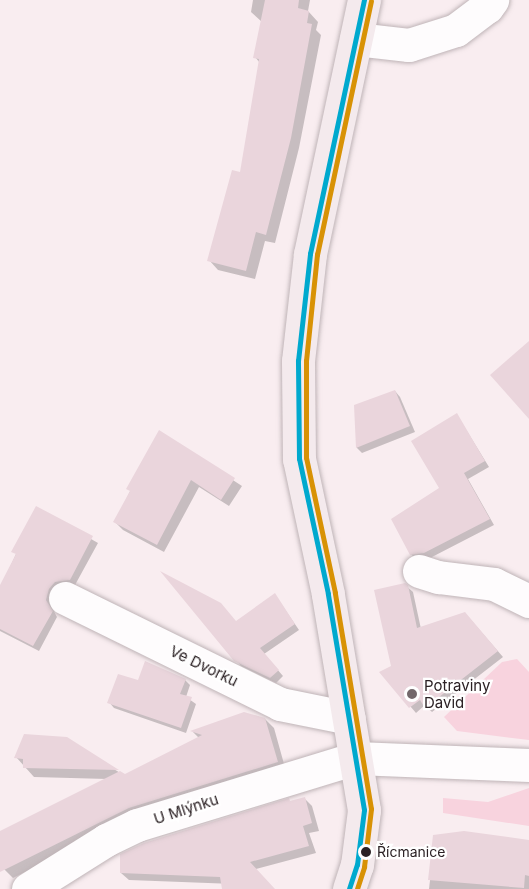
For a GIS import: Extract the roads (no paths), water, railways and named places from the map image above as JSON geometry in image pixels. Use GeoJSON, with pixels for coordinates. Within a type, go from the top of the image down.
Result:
{"type":"FeatureCollection","features":[{"type":"Feature","properties":{"kind":"main road"},"geometry":{"type":"LineString","coordinates":[[349,889],[357,865],[364,810],[328,594],[299,459],[298,361],[310,254],[364,0]]}},
{"type":"Feature","properties":{"kind":"street"},"geometry":{"type":"LineString","coordinates":[[356,39],[409,45],[456,30],[487,7],[492,0]]}},
{"type":"Feature","properties":{"kind":"street"},"geometry":{"type":"LineString","coordinates":[[419,571],[438,577],[494,584],[529,601]]}},
{"type":"Feature","properties":{"kind":"street","name":"Ve Dvorku"},"geometry":{"type":"LineString","coordinates":[[65,598],[280,704],[349,718]]}},
{"type":"Feature","properties":{"kind":"street","name":"U Mlýnku"},"geometry":{"type":"LineString","coordinates":[[28,889],[106,840],[137,825],[356,758],[529,765]]}},
{"type":"Feature","properties":{"kind":"place","name":"Potraviny David"},"geometry":{"type":"Point","coordinates":[412,694]}},
{"type":"Feature","properties":{"kind":"place","name":"Řícmanice"},"geometry":{"type":"Point","coordinates":[366,852]}}]}
